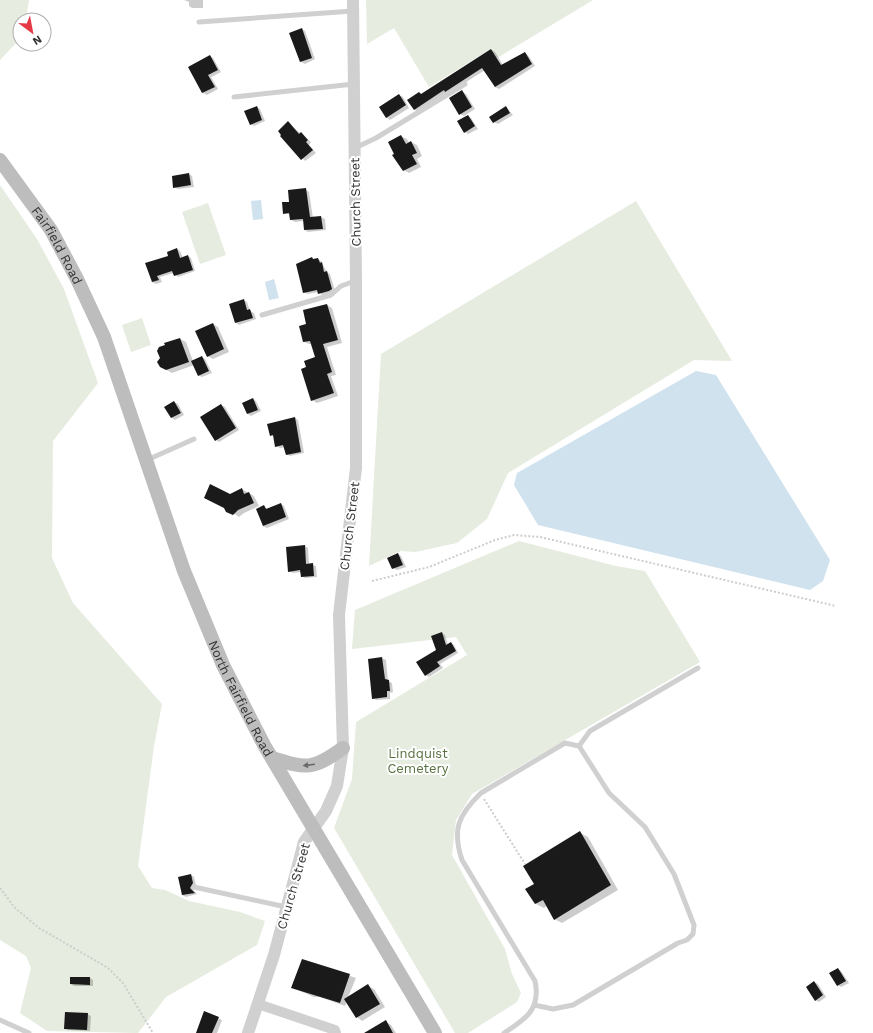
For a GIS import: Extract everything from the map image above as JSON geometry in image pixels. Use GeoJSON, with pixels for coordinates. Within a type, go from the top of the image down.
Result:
{"type":"FeatureCollection","features":[{"type":"Feature","properties":{"kind":"main road","name":"Fairfield Road"},"geometry":{"type":"LineString","coordinates":[[0,160],[51,230],[77,279],[104,337]]}},
{"type":"Feature","properties":{"kind":"main road","name":"North Fairfield Road"},"geometry":{"type":"LineString","coordinates":[[104,337],[184,571],[223,665],[272,758],[435,1033]]}},
{"type":"Feature","properties":{"kind":"main road"},"geometry":{"type":"LineString","coordinates":[[272,758],[298,766],[308,766],[327,760],[343,748]]}},
{"type":"Feature","properties":{"kind":"street","name":"Church Street"},"geometry":{"type":"LineString","coordinates":[[248,1033],[274,955],[304,842],[313,827],[326,811],[337,786],[343,748],[339,615],[356,468],[356,281],[353,6]]}},
{"type":"Feature","properties":{"kind":"street"},"geometry":{"type":"LineString","coordinates":[[258,1004],[336,1030],[336,1033]]}},
{"type":"Feature","properties":{"kind":"lane"},"geometry":{"type":"LineString","coordinates":[[199,22],[353,6]]}},
{"type":"Feature","properties":{"kind":"lane"},"geometry":{"type":"LineString","coordinates":[[234,97],[354,84]]}},
{"type":"Feature","properties":{"kind":"lane"},"geometry":{"type":"LineString","coordinates":[[354,149],[376,138],[465,84]]}},
{"type":"Feature","properties":{"kind":"lane"},"geometry":{"type":"LineString","coordinates":[[262,315],[331,295],[341,286],[356,281]]}},
{"type":"Feature","properties":{"kind":"lane"},"geometry":{"type":"LineString","coordinates":[[146,461],[194,439]]}},
{"type":"Feature","properties":{"kind":"lane"},"geometry":{"type":"LineString","coordinates":[[579,746],[590,731],[698,668]]}},
{"type":"Feature","properties":{"kind":"lane"},"geometry":{"type":"LineString","coordinates":[[504,1033],[519,1024],[530,1013],[538,995],[535,981],[462,860],[457,844],[457,827],[469,804],[481,793],[565,743],[579,746],[609,793],[645,827],[670,867],[694,925],[693,934],[687,940],[678,943],[573,1004],[553,1009],[534,1005]]}},
{"type":"Feature","properties":{"kind":"lane"},"geometry":{"type":"LineString","coordinates":[[194,887],[286,907]]}},
{"type":"Feature","properties":{"kind":"lane"},"geometry":{"type":"LineString","coordinates":[[0,1020],[29,1033]]}},
{"type":"Feature","properties":{"kind":"path"},"geometry":{"type":"LineString","coordinates":[[372,581],[428,567],[495,540],[514,535],[534,536],[836,606]]}},
{"type":"Feature","properties":{"kind":"path"},"geometry":{"type":"LineString","coordinates":[[481,793],[525,864]]}},
{"type":"Feature","properties":{"kind":"path"},"geometry":{"type":"LineString","coordinates":[[0,888],[15,908],[39,928],[108,968],[123,983],[153,1033]]}},
{"type":"Feature","properties":{"kind":"green space"},"geometry":{"type":"Polygon","coordinates":[[[0,0],[29,0],[27,12],[12,12],[12,47],[0,60],[0,0]]]}},
{"type":"Feature","properties":{"kind":"green space"},"geometry":{"type":"Polygon","coordinates":[[[366,0],[593,0],[497,58],[491,49],[429,87],[394,28],[367,44],[366,0]]]}},
{"type":"Feature","properties":{"kind":"green space"},"geometry":{"type":"Polygon","coordinates":[[[0,185],[37,239],[64,289],[98,383],[53,441],[52,558],[73,603],[162,704],[154,746],[138,866],[152,888],[165,890],[189,901],[240,912],[265,921],[257,945],[166,997],[138,1033],[47,1031],[20,1013],[31,968],[26,956],[0,940],[0,185]]]}},
{"type":"Feature","properties":{"kind":"green space"},"geometry":{"type":"Polygon","coordinates":[[[636,201],[732,361],[694,360],[508,473],[487,519],[457,543],[415,552],[401,551],[369,566],[381,354],[636,201]]]}},
{"type":"Feature","properties":{"kind":"green space"},"geometry":{"type":"Polygon","coordinates":[[[208,203],[226,255],[200,264],[182,212],[208,203]]]}},
{"type":"Feature","properties":{"kind":"green space"},"geometry":{"type":"Polygon","coordinates":[[[142,318],[151,345],[131,352],[122,325],[142,318]]]}},
{"type":"Feature","properties":{"kind":"green space","name":"Lindquist Cemetery"},"geometry":{"type":"Polygon","coordinates":[[[519,541],[616,566],[645,571],[700,662],[472,794],[456,820],[452,855],[505,949],[512,974],[521,993],[517,1002],[468,1033],[455,1033],[334,828],[352,779],[356,722],[467,655],[456,637],[352,649],[355,610],[519,541]]]}},
{"type":"Feature","properties":{"kind":"water"},"geometry":{"type":"Polygon","coordinates":[[[261,200],[263,219],[253,220],[251,201],[261,200]]]}},
{"type":"Feature","properties":{"kind":"water"},"geometry":{"type":"Polygon","coordinates":[[[274,279],[279,298],[269,300],[265,282],[274,279]]]}},
{"type":"Feature","properties":{"kind":"water"},"geometry":{"type":"Polygon","coordinates":[[[696,371],[716,375],[830,560],[823,581],[810,590],[538,525],[514,485],[517,473],[696,371]]]}},
{"type":"Feature","properties":{"kind":"building"},"geometry":{"type":"Polygon","coordinates":[[[302,28],[312,58],[300,62],[289,33],[302,28]]]}},
{"type":"Feature","properties":{"kind":"building"},"geometry":{"type":"Polygon","coordinates":[[[491,49],[501,65],[525,52],[532,64],[495,87],[482,68],[445,92],[444,90],[414,110],[407,100],[419,92],[421,94],[491,49]]]}},
{"type":"Feature","properties":{"kind":"building"},"geometry":{"type":"Polygon","coordinates":[[[210,55],[218,70],[208,75],[215,87],[202,93],[188,67],[210,55]]]}},
{"type":"Feature","properties":{"kind":"building"},"geometry":{"type":"Polygon","coordinates":[[[462,90],[472,107],[459,115],[449,98],[462,90]]]}},
{"type":"Feature","properties":{"kind":"building"},"geometry":{"type":"Polygon","coordinates":[[[399,94],[406,105],[386,118],[379,107],[399,94]]]}},
{"type":"Feature","properties":{"kind":"building"},"geometry":{"type":"Polygon","coordinates":[[[257,106],[262,120],[250,125],[244,111],[257,106]]]}},
{"type":"Feature","properties":{"kind":"building"},"geometry":{"type":"Polygon","coordinates":[[[506,106],[510,113],[493,123],[489,117],[506,106]]]}},
{"type":"Feature","properties":{"kind":"building"},"geometry":{"type":"Polygon","coordinates":[[[468,115],[475,126],[464,133],[457,121],[468,115]]]}},
{"type":"Feature","properties":{"kind":"building"},"geometry":{"type":"Polygon","coordinates":[[[288,121],[299,134],[301,132],[308,140],[306,142],[313,150],[301,160],[280,136],[281,135],[278,131],[288,121]]]}},
{"type":"Feature","properties":{"kind":"building"},"geometry":{"type":"Polygon","coordinates":[[[401,135],[406,144],[411,141],[417,153],[412,155],[417,164],[403,171],[392,155],[394,154],[388,142],[401,135]]]}},
{"type":"Feature","properties":{"kind":"building"},"geometry":{"type":"Polygon","coordinates":[[[189,173],[191,185],[173,188],[172,176],[189,173]]]}},
{"type":"Feature","properties":{"kind":"building"},"geometry":{"type":"Polygon","coordinates":[[[306,188],[310,217],[321,216],[323,229],[304,230],[303,219],[290,220],[289,213],[283,214],[282,202],[289,202],[288,190],[306,188]]]}},
{"type":"Feature","properties":{"kind":"building"},"geometry":{"type":"Polygon","coordinates":[[[177,248],[180,258],[188,255],[193,270],[174,276],[172,271],[157,276],[159,280],[152,282],[145,263],[168,256],[167,252],[177,248]]]}},
{"type":"Feature","properties":{"kind":"building"},"geometry":{"type":"Polygon","coordinates":[[[312,257],[313,259],[318,258],[320,263],[322,262],[324,272],[327,271],[332,289],[329,291],[318,294],[317,290],[303,293],[296,264],[312,257]]]}},
{"type":"Feature","properties":{"kind":"building"},"geometry":{"type":"Polygon","coordinates":[[[244,299],[247,310],[250,309],[253,318],[235,323],[229,304],[244,299]]]}},
{"type":"Feature","properties":{"kind":"building"},"geometry":{"type":"Polygon","coordinates":[[[327,304],[338,340],[323,344],[332,372],[327,374],[334,393],[311,401],[301,369],[306,367],[304,361],[315,357],[310,341],[303,342],[299,326],[306,324],[303,310],[327,304]]]}},
{"type":"Feature","properties":{"kind":"building"},"geometry":{"type":"Polygon","coordinates":[[[213,323],[224,349],[207,357],[195,331],[213,323]]]}},
{"type":"Feature","properties":{"kind":"building"},"geometry":{"type":"Polygon","coordinates":[[[180,338],[189,362],[166,370],[160,367],[157,362],[160,358],[157,351],[159,347],[165,345],[164,343],[180,338]]]}},
{"type":"Feature","properties":{"kind":"building"},"geometry":{"type":"Polygon","coordinates":[[[202,356],[209,371],[198,376],[191,361],[202,356]]]}},
{"type":"Feature","properties":{"kind":"building"},"geometry":{"type":"Polygon","coordinates":[[[253,398],[258,410],[247,414],[242,403],[253,398]]]}},
{"type":"Feature","properties":{"kind":"building"},"geometry":{"type":"Polygon","coordinates":[[[174,401],[181,413],[171,418],[164,407],[174,401]]]}},
{"type":"Feature","properties":{"kind":"building"},"geometry":{"type":"Polygon","coordinates":[[[221,404],[236,428],[215,441],[200,417],[221,404]]]}},
{"type":"Feature","properties":{"kind":"building"},"geometry":{"type":"Polygon","coordinates":[[[295,417],[301,452],[286,455],[283,445],[275,447],[273,435],[270,436],[267,424],[295,417]]]}},
{"type":"Feature","properties":{"kind":"building"},"geometry":{"type":"Polygon","coordinates":[[[210,484],[230,494],[242,488],[244,494],[249,492],[254,503],[238,510],[233,515],[226,512],[224,508],[204,498],[210,484]]]}},
{"type":"Feature","properties":{"kind":"building"},"geometry":{"type":"Polygon","coordinates":[[[281,503],[286,517],[263,526],[256,509],[264,505],[266,509],[281,503]]]}},
{"type":"Feature","properties":{"kind":"building"},"geometry":{"type":"Polygon","coordinates":[[[305,545],[306,564],[313,563],[314,576],[301,577],[300,570],[288,572],[286,547],[305,545]]]}},
{"type":"Feature","properties":{"kind":"building"},"geometry":{"type":"Polygon","coordinates":[[[398,553],[403,565],[392,569],[387,558],[398,553]]]}},
{"type":"Feature","properties":{"kind":"building"},"geometry":{"type":"Polygon","coordinates":[[[442,632],[446,645],[451,642],[456,651],[437,662],[440,666],[425,676],[416,662],[436,650],[431,636],[442,632]]]}},
{"type":"Feature","properties":{"kind":"building"},"geometry":{"type":"Polygon","coordinates":[[[382,657],[385,679],[389,680],[390,691],[387,691],[387,697],[372,699],[368,659],[382,657]]]}},
{"type":"Feature","properties":{"kind":"building"},"geometry":{"type":"Polygon","coordinates":[[[580,831],[611,885],[554,920],[543,900],[535,904],[525,889],[534,884],[523,866],[580,831]]]}},
{"type":"Feature","properties":{"kind":"building"},"geometry":{"type":"Polygon","coordinates":[[[191,874],[193,883],[190,888],[195,893],[182,895],[178,877],[191,874]]]}},
{"type":"Feature","properties":{"kind":"building"},"geometry":{"type":"Polygon","coordinates":[[[302,959],[350,974],[340,1003],[291,988],[302,959]]]}},
{"type":"Feature","properties":{"kind":"building"},"geometry":{"type":"Polygon","coordinates":[[[838,968],[846,981],[837,986],[829,973],[838,968]]]}},
{"type":"Feature","properties":{"kind":"building"},"geometry":{"type":"Polygon","coordinates":[[[70,977],[90,977],[90,985],[70,984],[70,977]]]}},
{"type":"Feature","properties":{"kind":"building"},"geometry":{"type":"Polygon","coordinates":[[[814,981],[823,995],[815,1001],[806,987],[814,981]]]}},
{"type":"Feature","properties":{"kind":"building"},"geometry":{"type":"Polygon","coordinates":[[[368,984],[380,1004],[356,1018],[344,999],[368,984]]]}},
{"type":"Feature","properties":{"kind":"building"},"geometry":{"type":"Polygon","coordinates":[[[204,1011],[219,1017],[212,1033],[196,1033],[204,1011]]]}},
{"type":"Feature","properties":{"kind":"building"},"geometry":{"type":"Polygon","coordinates":[[[65,1012],[88,1013],[87,1030],[64,1029],[65,1012]]]}},
{"type":"Feature","properties":{"kind":"building"},"geometry":{"type":"Polygon","coordinates":[[[386,1020],[393,1033],[364,1033],[386,1020]]]}}]}
